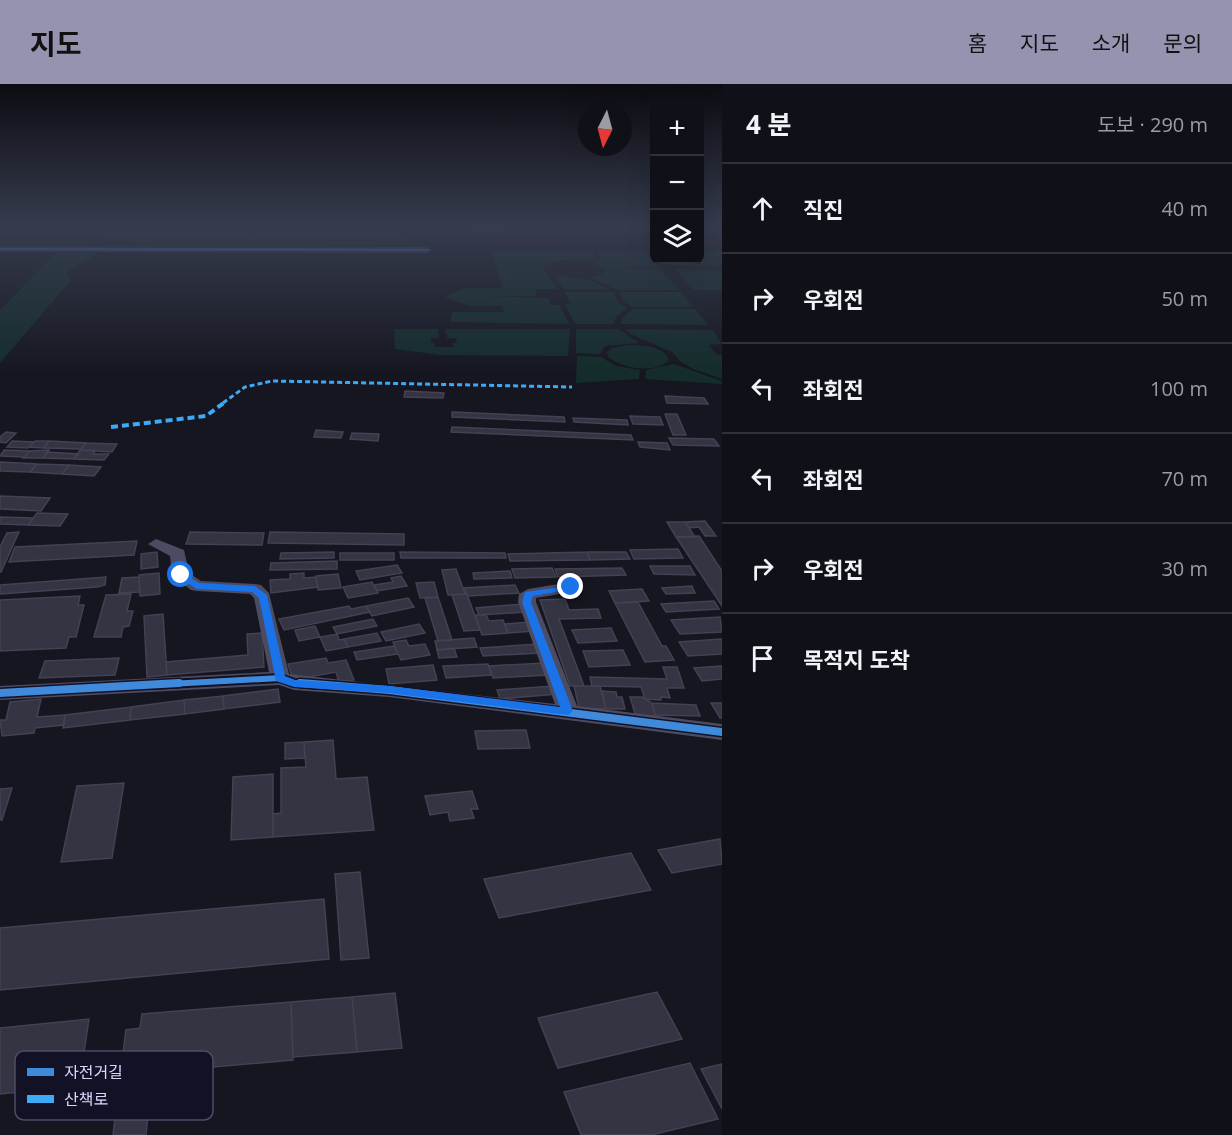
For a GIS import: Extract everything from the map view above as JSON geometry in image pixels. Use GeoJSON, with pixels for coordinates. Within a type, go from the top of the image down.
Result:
{"type":"FeatureCollection","features":[{"type":"Feature","properties":{"kind":"street"},"geometry":{"type":"LineString","coordinates":[[156,544],[178,553],[181,575],[197,586],[255,589],[264,597],[280,678]]}},
{"type":"Feature","properties":{"kind":"street"},"geometry":{"type":"LineString","coordinates":[[568,711],[527,602],[528,594],[571,587]]}},
{"type":"Feature","properties":{"kind":"street"},"geometry":{"type":"LineString","coordinates":[[0,693],[280,678],[294,683],[389,690],[722,732]]}},
{"type":"Feature","properties":{"kind":"green space"},"geometry":{"type":"Polygon","coordinates":[[[33,276],[68,276],[71,280],[0,363],[0,310],[33,276]]]}},
{"type":"Feature","properties":{"kind":"green space"},"geometry":{"type":"Polygon","coordinates":[[[499,276],[548,276],[558,289],[535,289],[537,296],[487,296],[548,298],[551,305],[560,305],[569,324],[450,322],[452,312],[504,312],[502,306],[469,306],[445,297],[465,288],[503,288],[499,276]]]}},
{"type":"Feature","properties":{"kind":"green space"},"geometry":{"type":"Polygon","coordinates":[[[554,276],[590,280],[611,290],[564,289],[554,276]]]}},
{"type":"Feature","properties":{"kind":"green space"},"geometry":{"type":"Polygon","coordinates":[[[667,276],[679,290],[618,290],[590,278],[667,276]]]}},
{"type":"Feature","properties":{"kind":"green space"},"geometry":{"type":"Polygon","coordinates":[[[681,276],[722,276],[722,290],[694,290],[681,276]]]}},
{"type":"Feature","properties":{"kind":"green space"},"geometry":{"type":"Polygon","coordinates":[[[565,292],[613,292],[619,303],[627,308],[617,316],[613,324],[575,324],[565,304],[571,304],[565,292]]]}},
{"type":"Feature","properties":{"kind":"green space"},"geometry":{"type":"Polygon","coordinates":[[[619,292],[681,292],[693,307],[632,307],[624,302],[619,292]]]}},
{"type":"Feature","properties":{"kind":"green space"},"geometry":{"type":"Polygon","coordinates":[[[633,309],[695,309],[708,325],[620,324],[623,317],[633,309]]]}},
{"type":"Feature","properties":{"kind":"green space"},"geometry":{"type":"Polygon","coordinates":[[[394,329],[438,329],[439,338],[431,338],[431,343],[434,343],[435,347],[454,347],[453,343],[457,343],[456,338],[447,338],[445,329],[570,329],[568,356],[440,355],[395,349],[394,329]]]}},
{"type":"Feature","properties":{"kind":"green space"},"geometry":{"type":"Polygon","coordinates":[[[576,329],[619,329],[639,343],[605,346],[600,354],[576,353],[576,329]]]}},
{"type":"Feature","properties":{"kind":"green space"},"geometry":{"type":"Polygon","coordinates":[[[626,329],[713,330],[722,344],[709,345],[717,355],[722,355],[722,379],[693,369],[680,361],[672,352],[630,334],[626,329]]]}},
{"type":"Feature","properties":{"kind":"green space"},"geometry":{"type":"Polygon","coordinates":[[[628,345],[657,349],[669,360],[663,365],[647,369],[630,367],[608,357],[607,352],[612,348],[628,345]]]}},
{"type":"Feature","properties":{"kind":"green space"},"geometry":{"type":"Polygon","coordinates":[[[577,356],[601,357],[616,366],[640,370],[639,379],[576,383],[577,356]]]}},
{"type":"Feature","properties":{"kind":"green space"},"geometry":{"type":"Polygon","coordinates":[[[674,364],[722,381],[722,384],[645,379],[646,370],[674,364]]]}},
{"type":"Feature","properties":{"kind":"building"},"geometry":{"type":"Polygon","coordinates":[[[405,391],[444,393],[443,398],[404,397],[405,391]]]}},
{"type":"Feature","properties":{"kind":"building"},"geometry":{"type":"Polygon","coordinates":[[[665,396],[704,398],[708,404],[667,403],[665,396]]]}},
{"type":"Feature","properties":{"kind":"building"},"geometry":{"type":"Polygon","coordinates":[[[452,412],[564,417],[565,422],[452,417],[452,412]]]}},
{"type":"Feature","properties":{"kind":"building"},"geometry":{"type":"Polygon","coordinates":[[[665,414],[677,414],[686,435],[673,435],[665,414]]]}},
{"type":"Feature","properties":{"kind":"building"},"geometry":{"type":"Polygon","coordinates":[[[630,416],[660,417],[663,425],[633,424],[630,416]]]}},
{"type":"Feature","properties":{"kind":"building"},"geometry":{"type":"Polygon","coordinates":[[[573,418],[627,420],[628,425],[574,422],[573,418]]]}},
{"type":"Feature","properties":{"kind":"building"},"geometry":{"type":"Polygon","coordinates":[[[452,427],[631,435],[633,440],[451,432],[452,427]]]}},
{"type":"Feature","properties":{"kind":"building"},"geometry":{"type":"Polygon","coordinates":[[[316,430],[343,432],[341,438],[314,437],[316,430]]]}},
{"type":"Feature","properties":{"kind":"building"},"geometry":{"type":"Polygon","coordinates":[[[6,432],[16,433],[6,443],[0,442],[0,437],[6,432]]]}},
{"type":"Feature","properties":{"kind":"building"},"geometry":{"type":"Polygon","coordinates":[[[352,433],[379,434],[378,441],[350,439],[352,433]]]}},
{"type":"Feature","properties":{"kind":"building"},"geometry":{"type":"Polygon","coordinates":[[[669,438],[714,439],[719,446],[673,445],[669,438]]]}},
{"type":"Feature","properties":{"kind":"building"},"geometry":{"type":"Polygon","coordinates":[[[12,441],[34,442],[28,448],[7,447],[12,441]]]}},
{"type":"Feature","properties":{"kind":"building"},"geometry":{"type":"Polygon","coordinates":[[[35,441],[49,441],[44,448],[29,447],[35,441]]]}},
{"type":"Feature","properties":{"kind":"building"},"geometry":{"type":"Polygon","coordinates":[[[49,441],[86,443],[81,449],[44,448],[49,441]]]}},
{"type":"Feature","properties":{"kind":"building"},"geometry":{"type":"Polygon","coordinates":[[[638,442],[667,443],[670,450],[640,447],[638,442]]]}},
{"type":"Feature","properties":{"kind":"building"},"geometry":{"type":"Polygon","coordinates":[[[86,443],[117,444],[112,452],[80,450],[86,443]]]}},
{"type":"Feature","properties":{"kind":"building"},"geometry":{"type":"Polygon","coordinates":[[[4,450],[30,451],[24,457],[0,456],[4,450]]]}},
{"type":"Feature","properties":{"kind":"building"},"geometry":{"type":"Polygon","coordinates":[[[49,450],[43,458],[23,458],[30,451],[49,450]]]}},
{"type":"Feature","properties":{"kind":"building"},"geometry":{"type":"Polygon","coordinates":[[[80,450],[95,451],[93,454],[109,454],[104,460],[74,459],[80,450]]]}},
{"type":"Feature","properties":{"kind":"building"},"geometry":{"type":"Polygon","coordinates":[[[47,452],[78,454],[74,459],[43,458],[47,452]]]}},
{"type":"Feature","properties":{"kind":"building"},"geometry":{"type":"Polygon","coordinates":[[[0,462],[37,464],[30,472],[0,471],[0,462]]]}},
{"type":"Feature","properties":{"kind":"building"},"geometry":{"type":"Polygon","coordinates":[[[37,464],[69,465],[62,474],[30,472],[37,464]]]}},
{"type":"Feature","properties":{"kind":"building"},"geometry":{"type":"Polygon","coordinates":[[[69,465],[101,467],[94,476],[62,474],[69,465]]]}},
{"type":"Feature","properties":{"kind":"building"},"geometry":{"type":"Polygon","coordinates":[[[0,496],[50,498],[41,511],[0,509],[0,496]]]}},
{"type":"Feature","properties":{"kind":"building"},"geometry":{"type":"Polygon","coordinates":[[[37,513],[68,514],[60,526],[28,525],[37,513]]]}},
{"type":"Feature","properties":{"kind":"building"},"geometry":{"type":"Polygon","coordinates":[[[0,517],[33,518],[28,525],[0,524],[0,517]]]}},
{"type":"Feature","properties":{"kind":"building"},"geometry":{"type":"Polygon","coordinates":[[[705,521],[716,536],[705,536],[699,527],[689,528],[685,522],[705,521]]]}},
{"type":"Feature","properties":{"kind":"building"},"geometry":{"type":"Polygon","coordinates":[[[667,522],[685,522],[695,537],[676,537],[667,522]]]}},
{"type":"Feature","properties":{"kind":"building"},"geometry":{"type":"Polygon","coordinates":[[[19,532],[0,572],[0,547],[7,533],[19,532]]]}},
{"type":"Feature","properties":{"kind":"building"},"geometry":{"type":"Polygon","coordinates":[[[190,532],[264,533],[262,545],[186,544],[190,532]]]}},
{"type":"Feature","properties":{"kind":"building"},"geometry":{"type":"Polygon","coordinates":[[[270,532],[404,534],[404,545],[268,543],[270,532]]]}},
{"type":"Feature","properties":{"kind":"building"},"geometry":{"type":"Polygon","coordinates":[[[699,536],[722,571],[722,606],[676,537],[699,536]]]}},
{"type":"Feature","properties":{"kind":"building"},"geometry":{"type":"Polygon","coordinates":[[[137,541],[134,555],[9,562],[15,547],[137,541]]]}},
{"type":"Feature","properties":{"kind":"building"},"geometry":{"type":"Polygon","coordinates":[[[678,549],[683,558],[634,559],[630,550],[678,549]]]}},
{"type":"Feature","properties":{"kind":"building"},"geometry":{"type":"Polygon","coordinates":[[[157,552],[158,567],[141,569],[141,554],[157,552]]]}},
{"type":"Feature","properties":{"kind":"building"},"geometry":{"type":"Polygon","coordinates":[[[334,552],[334,558],[280,559],[281,553],[334,552]]]}},
{"type":"Feature","properties":{"kind":"building"},"geometry":{"type":"Polygon","coordinates":[[[400,552],[505,553],[506,558],[401,558],[400,552]]]}},
{"type":"Feature","properties":{"kind":"building"},"geometry":{"type":"Polygon","coordinates":[[[587,552],[590,560],[510,561],[508,554],[587,552]]]}},
{"type":"Feature","properties":{"kind":"building"},"geometry":{"type":"Polygon","coordinates":[[[587,552],[626,552],[630,559],[590,560],[587,552]]]}},
{"type":"Feature","properties":{"kind":"building"},"geometry":{"type":"Polygon","coordinates":[[[340,553],[394,553],[394,560],[340,560],[340,553]]]}},
{"type":"Feature","properties":{"kind":"building"},"geometry":{"type":"Polygon","coordinates":[[[337,561],[337,569],[270,570],[271,563],[337,561]]]}},
{"type":"Feature","properties":{"kind":"building"},"geometry":{"type":"Polygon","coordinates":[[[397,565],[402,573],[360,580],[356,571],[397,565]]]}},
{"type":"Feature","properties":{"kind":"building"},"geometry":{"type":"Polygon","coordinates":[[[650,566],[690,566],[695,575],[654,574],[650,566]]]}},
{"type":"Feature","properties":{"kind":"building"},"geometry":{"type":"Polygon","coordinates":[[[552,568],[556,577],[515,578],[512,569],[552,568]]]}},
{"type":"Feature","properties":{"kind":"building"},"geometry":{"type":"Polygon","coordinates":[[[622,568],[626,575],[558,577],[555,569],[622,568]]]}},
{"type":"Feature","properties":{"kind":"building"},"geometry":{"type":"Polygon","coordinates":[[[456,569],[465,594],[448,595],[442,570],[456,569]]]}},
{"type":"Feature","properties":{"kind":"building"},"geometry":{"type":"Polygon","coordinates":[[[510,571],[512,578],[474,579],[473,573],[510,571]]]}},
{"type":"Feature","properties":{"kind":"building"},"geometry":{"type":"Polygon","coordinates":[[[159,573],[160,594],[140,596],[139,575],[159,573]]]}},
{"type":"Feature","properties":{"kind":"building"},"geometry":{"type":"Polygon","coordinates":[[[304,573],[304,578],[316,577],[318,587],[271,593],[270,580],[290,579],[290,574],[304,573]]]}},
{"type":"Feature","properties":{"kind":"building"},"geometry":{"type":"Polygon","coordinates":[[[338,574],[341,588],[318,590],[316,576],[338,574]]]}},
{"type":"Feature","properties":{"kind":"building"},"geometry":{"type":"Polygon","coordinates":[[[401,576],[407,586],[377,591],[374,585],[393,582],[391,578],[401,576]]]}},
{"type":"Feature","properties":{"kind":"building"},"geometry":{"type":"Polygon","coordinates":[[[106,577],[105,585],[97,587],[0,594],[0,585],[106,577]]]}},
{"type":"Feature","properties":{"kind":"building"},"geometry":{"type":"Polygon","coordinates":[[[139,577],[140,592],[119,593],[122,578],[139,577]]]}},
{"type":"Feature","properties":{"kind":"building"},"geometry":{"type":"Polygon","coordinates":[[[372,582],[378,593],[348,598],[343,587],[372,582]]]}},
{"type":"Feature","properties":{"kind":"building"},"geometry":{"type":"Polygon","coordinates":[[[434,582],[438,597],[420,598],[416,583],[434,582]]]}},
{"type":"Feature","properties":{"kind":"building"},"geometry":{"type":"Polygon","coordinates":[[[515,585],[519,593],[468,596],[463,588],[515,585]]]}},
{"type":"Feature","properties":{"kind":"building"},"geometry":{"type":"Polygon","coordinates":[[[692,586],[695,593],[666,594],[662,588],[692,586]]]}},
{"type":"Feature","properties":{"kind":"building"},"geometry":{"type":"Polygon","coordinates":[[[642,589],[649,601],[615,603],[609,591],[642,589]]]}},
{"type":"Feature","properties":{"kind":"building"},"geometry":{"type":"Polygon","coordinates":[[[131,594],[127,611],[133,611],[129,626],[123,627],[121,637],[94,637],[106,595],[131,594]]]}},
{"type":"Feature","properties":{"kind":"building"},"geometry":{"type":"Polygon","coordinates":[[[467,594],[480,630],[464,631],[452,595],[467,594]]]}},
{"type":"Feature","properties":{"kind":"building"},"geometry":{"type":"Polygon","coordinates":[[[80,596],[78,605],[84,605],[76,637],[69,637],[66,648],[0,651],[0,600],[80,596]]]}},
{"type":"Feature","properties":{"kind":"building"},"geometry":{"type":"Polygon","coordinates":[[[438,597],[452,640],[438,641],[425,598],[438,597]]]}},
{"type":"Feature","properties":{"kind":"building"},"geometry":{"type":"Polygon","coordinates":[[[408,598],[414,607],[372,616],[366,606],[408,598]]]}},
{"type":"Feature","properties":{"kind":"building"},"geometry":{"type":"Polygon","coordinates":[[[565,599],[569,610],[598,609],[601,618],[559,619],[584,686],[570,686],[540,600],[565,599]]]}},
{"type":"Feature","properties":{"kind":"building"},"geometry":{"type":"Polygon","coordinates":[[[714,601],[719,609],[666,612],[661,604],[714,601]]]}},
{"type":"Feature","properties":{"kind":"building"},"geometry":{"type":"Polygon","coordinates":[[[638,602],[662,646],[666,646],[674,660],[645,662],[615,603],[638,602]]]}},
{"type":"Feature","properties":{"kind":"building"},"geometry":{"type":"Polygon","coordinates":[[[523,604],[526,612],[479,615],[476,608],[523,604]]]}},
{"type":"Feature","properties":{"kind":"building"},"geometry":{"type":"Polygon","coordinates":[[[349,606],[351,609],[366,606],[370,612],[284,630],[279,619],[349,606]]]}},
{"type":"Feature","properties":{"kind":"building"},"geometry":{"type":"Polygon","coordinates":[[[163,614],[167,675],[147,677],[144,616],[163,614]]]}},
{"type":"Feature","properties":{"kind":"building"},"geometry":{"type":"Polygon","coordinates":[[[475,615],[486,615],[489,621],[503,620],[508,633],[482,635],[475,615]]]}},
{"type":"Feature","properties":{"kind":"building"},"geometry":{"type":"Polygon","coordinates":[[[720,617],[722,632],[680,634],[671,620],[720,617]]]}},
{"type":"Feature","properties":{"kind":"building"},"geometry":{"type":"Polygon","coordinates":[[[373,619],[377,626],[337,634],[333,627],[373,619]]]}},
{"type":"Feature","properties":{"kind":"building"},"geometry":{"type":"Polygon","coordinates":[[[530,622],[534,631],[508,633],[505,624],[530,622]]]}},
{"type":"Feature","properties":{"kind":"building"},"geometry":{"type":"Polygon","coordinates":[[[419,624],[425,633],[386,641],[381,632],[419,624]]]}},
{"type":"Feature","properties":{"kind":"building"},"geometry":{"type":"Polygon","coordinates":[[[315,626],[320,637],[299,641],[295,630],[315,626]]]}},
{"type":"Feature","properties":{"kind":"building"},"geometry":{"type":"Polygon","coordinates":[[[611,628],[617,641],[578,643],[572,630],[611,628]]]}},
{"type":"Feature","properties":{"kind":"building"},"geometry":{"type":"Polygon","coordinates":[[[262,633],[264,667],[167,675],[166,662],[248,655],[247,634],[262,633]]]}},
{"type":"Feature","properties":{"kind":"building"},"geometry":{"type":"Polygon","coordinates":[[[377,633],[381,641],[348,647],[344,639],[377,633]]]}},
{"type":"Feature","properties":{"kind":"building"},"geometry":{"type":"Polygon","coordinates":[[[337,634],[339,640],[344,639],[348,647],[326,651],[320,637],[337,634]]]}},
{"type":"Feature","properties":{"kind":"building"},"geometry":{"type":"Polygon","coordinates":[[[474,638],[477,647],[437,650],[435,641],[474,638]]]}},
{"type":"Feature","properties":{"kind":"building"},"geometry":{"type":"Polygon","coordinates":[[[722,639],[722,654],[688,656],[679,642],[722,639]]]}},
{"type":"Feature","properties":{"kind":"building"},"geometry":{"type":"Polygon","coordinates":[[[406,640],[409,646],[425,644],[430,655],[401,660],[393,642],[406,640]]]}},
{"type":"Feature","properties":{"kind":"building"},"geometry":{"type":"Polygon","coordinates":[[[538,644],[541,653],[483,656],[480,648],[538,644]]]}},
{"type":"Feature","properties":{"kind":"building"},"geometry":{"type":"Polygon","coordinates":[[[394,646],[398,654],[357,660],[354,652],[394,646]]]}},
{"type":"Feature","properties":{"kind":"building"},"geometry":{"type":"Polygon","coordinates":[[[454,648],[457,657],[439,658],[437,650],[454,648]]]}},
{"type":"Feature","properties":{"kind":"building"},"geometry":{"type":"Polygon","coordinates":[[[623,650],[630,665],[589,667],[583,651],[623,650]]]}},
{"type":"Feature","properties":{"kind":"building"},"geometry":{"type":"Polygon","coordinates":[[[119,658],[115,675],[39,678],[45,661],[119,658]]]}},
{"type":"Feature","properties":{"kind":"building"},"geometry":{"type":"Polygon","coordinates":[[[326,658],[328,663],[346,660],[354,680],[339,682],[336,672],[293,680],[288,664],[326,658]]]}},
{"type":"Feature","properties":{"kind":"building"},"geometry":{"type":"Polygon","coordinates":[[[544,663],[549,675],[493,678],[489,666],[544,663]]]}},
{"type":"Feature","properties":{"kind":"building"},"geometry":{"type":"Polygon","coordinates":[[[488,664],[492,675],[446,678],[443,666],[488,664]]]}},
{"type":"Feature","properties":{"kind":"building"},"geometry":{"type":"Polygon","coordinates":[[[433,665],[437,680],[389,684],[386,669],[433,665]]]}},
{"type":"Feature","properties":{"kind":"building"},"geometry":{"type":"Polygon","coordinates":[[[722,666],[722,679],[702,681],[694,668],[722,666]]]}},
{"type":"Feature","properties":{"kind":"building"},"geometry":{"type":"Polygon","coordinates":[[[663,667],[677,667],[684,688],[667,688],[670,698],[661,697],[661,700],[645,699],[641,687],[592,686],[590,677],[667,679],[663,667]]]}},
{"type":"Feature","properties":{"kind":"building"},"geometry":{"type":"Polygon","coordinates":[[[553,686],[557,694],[500,699],[497,690],[553,686]]]}},
{"type":"Feature","properties":{"kind":"building"},"geometry":{"type":"Polygon","coordinates":[[[574,686],[600,686],[606,709],[579,708],[574,686]]]}},
{"type":"Feature","properties":{"kind":"building"},"geometry":{"type":"Polygon","coordinates":[[[278,689],[280,702],[224,709],[223,696],[278,689]]]}},
{"type":"Feature","properties":{"kind":"building"},"geometry":{"type":"Polygon","coordinates":[[[602,691],[616,692],[617,697],[622,697],[625,709],[606,709],[602,691]]]}},
{"type":"Feature","properties":{"kind":"building"},"geometry":{"type":"Polygon","coordinates":[[[223,696],[224,709],[185,714],[184,700],[223,696]]]}},
{"type":"Feature","properties":{"kind":"building"},"geometry":{"type":"Polygon","coordinates":[[[630,697],[642,697],[652,703],[656,717],[636,717],[630,697]]]}},
{"type":"Feature","properties":{"kind":"building"},"geometry":{"type":"Polygon","coordinates":[[[41,699],[37,717],[65,715],[64,725],[35,728],[34,733],[2,736],[0,720],[6,720],[10,702],[41,699]]]}},
{"type":"Feature","properties":{"kind":"building"},"geometry":{"type":"Polygon","coordinates":[[[184,700],[185,714],[130,720],[131,707],[184,700]]]}},
{"type":"Feature","properties":{"kind":"building"},"geometry":{"type":"Polygon","coordinates":[[[652,703],[696,705],[700,716],[655,715],[652,703]]]}},
{"type":"Feature","properties":{"kind":"building"},"geometry":{"type":"Polygon","coordinates":[[[711,703],[722,703],[722,718],[720,718],[711,703]]]}},
{"type":"Feature","properties":{"kind":"building"},"geometry":{"type":"Polygon","coordinates":[[[131,707],[130,720],[63,728],[65,715],[131,707]]]}},
{"type":"Feature","properties":{"kind":"building"},"geometry":{"type":"Polygon","coordinates":[[[526,730],[530,748],[478,749],[475,731],[526,730]]]}},
{"type":"Feature","properties":{"kind":"building"},"geometry":{"type":"Polygon","coordinates":[[[333,740],[336,779],[367,777],[374,830],[273,837],[273,814],[281,813],[281,768],[306,767],[304,742],[333,740]]]}},
{"type":"Feature","properties":{"kind":"building"},"geometry":{"type":"Polygon","coordinates":[[[304,742],[305,758],[285,759],[285,743],[304,742]]]}},
{"type":"Feature","properties":{"kind":"building"},"geometry":{"type":"Polygon","coordinates":[[[273,774],[273,837],[231,840],[233,777],[273,774]]]}},
{"type":"Feature","properties":{"kind":"building"},"geometry":{"type":"Polygon","coordinates":[[[124,783],[112,858],[61,862],[77,786],[124,783]]]}},
{"type":"Feature","properties":{"kind":"building"},"geometry":{"type":"Polygon","coordinates":[[[12,788],[2,820],[0,820],[0,789],[12,788]]]}},
{"type":"Feature","properties":{"kind":"building"},"geometry":{"type":"Polygon","coordinates":[[[472,791],[478,809],[471,809],[474,818],[450,821],[448,812],[430,815],[425,796],[472,791]]]}},
{"type":"Feature","properties":{"kind":"building"},"geometry":{"type":"Polygon","coordinates":[[[720,839],[722,864],[672,873],[658,850],[720,839]]]}},
{"type":"Feature","properties":{"kind":"building"},"geometry":{"type":"Polygon","coordinates":[[[631,853],[651,890],[499,918],[484,879],[631,853]]]}},
{"type":"Feature","properties":{"kind":"building"},"geometry":{"type":"Polygon","coordinates":[[[360,872],[369,958],[341,960],[335,874],[360,872]]]}},
{"type":"Feature","properties":{"kind":"building"},"geometry":{"type":"Polygon","coordinates":[[[324,899],[329,959],[0,990],[0,928],[324,899]]]}},
{"type":"Feature","properties":{"kind":"building"},"geometry":{"type":"Polygon","coordinates":[[[657,992],[682,1039],[558,1068],[538,1018],[657,992]]]}},
{"type":"Feature","properties":{"kind":"building"},"geometry":{"type":"Polygon","coordinates":[[[395,993],[402,1048],[357,1052],[352,997],[395,993]]]}},
{"type":"Feature","properties":{"kind":"building"},"geometry":{"type":"Polygon","coordinates":[[[352,997],[357,1052],[293,1057],[291,1002],[352,997]]]}},
{"type":"Feature","properties":{"kind":"building"},"geometry":{"type":"Polygon","coordinates":[[[291,1002],[293,1060],[213,1067],[213,1051],[123,1051],[126,1030],[140,1028],[142,1014],[291,1002]]]}},
{"type":"Feature","properties":{"kind":"building"},"geometry":{"type":"Polygon","coordinates":[[[89,1019],[84,1051],[15,1051],[15,1092],[0,1094],[0,1028],[89,1019]]]}},
{"type":"Feature","properties":{"kind":"building"},"geometry":{"type":"Polygon","coordinates":[[[690,1063],[718,1119],[651,1135],[581,1135],[564,1092],[690,1063]]]}},
{"type":"Feature","properties":{"kind":"building"},"geometry":{"type":"Polygon","coordinates":[[[722,1064],[722,1109],[701,1069],[722,1064]]]}},
{"type":"Feature","properties":{"kind":"building"},"geometry":{"type":"Polygon","coordinates":[[[115,1120],[147,1120],[146,1135],[113,1135],[115,1120]]]}},
{"type":"Feature","properties":{"kind":"marked path"},"geometry":{"type":"LineString","coordinates":[[111,427],[206,416],[245,387],[272,381],[572,387]]}},
{"type":"Feature","properties":{"kind":"cycle path"},"geometry":{"type":"LineString","coordinates":[[0,693],[280,678],[294,683],[389,690],[722,732]]}},
{"type":"Feature","properties":{"kind":"route"},"geometry":{"type":"LineString","coordinates":[[181,575],[197,586],[255,589],[264,597],[280,678],[294,683],[389,690],[568,711],[527,602],[528,594],[571,587]]}}]}
